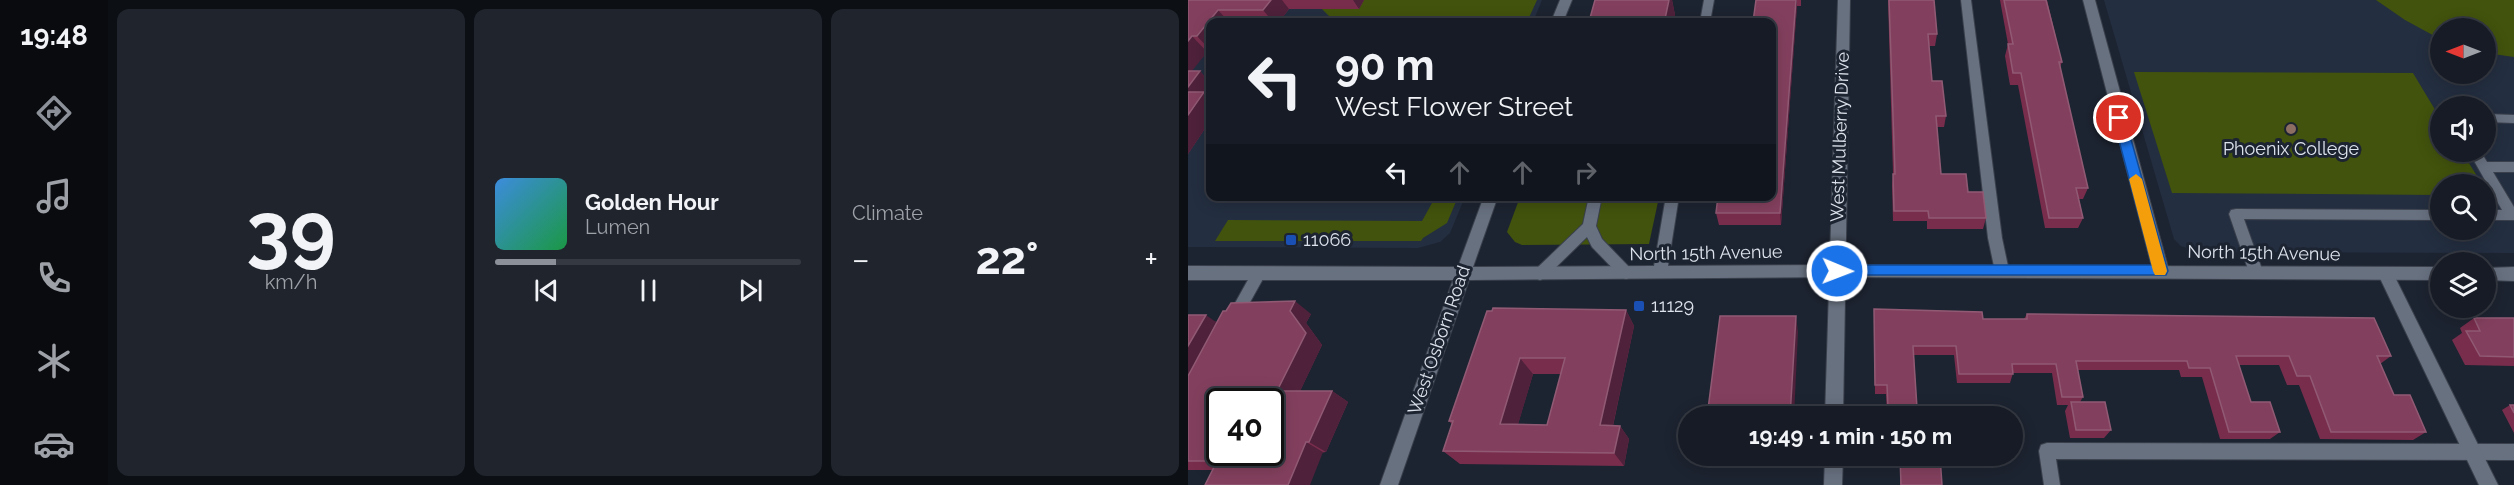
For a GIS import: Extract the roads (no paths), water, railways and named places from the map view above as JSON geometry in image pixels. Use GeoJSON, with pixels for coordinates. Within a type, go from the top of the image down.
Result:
{"type":"FeatureCollection","features":[{"type":"Feature","properties":{"kind":"street"},"geometry":{"type":"LineString","coordinates":[[1559,18],[1566,0]]}},
{"type":"Feature","properties":{"kind":"street","name":"West Mulberry Drive"},"geometry":{"type":"LineString","coordinates":[[1834,406],[1844,0]]}},
{"type":"Feature","properties":{"kind":"street"},"geometry":{"type":"LineString","coordinates":[[2089,0],[2161,271]]}},
{"type":"Feature","properties":{"kind":"street","name":"West Osborn Road"},"geometry":{"type":"LineString","coordinates":[[1389,485],[1489,201]]}},
{"type":"Feature","properties":{"kind":"street","name":"North 15th Avenue"},"geometry":{"type":"LineString","coordinates":[[1188,273],[2161,271],[2430,274]]}},
{"type":"Feature","properties":{"kind":"street"},"geometry":{"type":"LineString","coordinates":[[2386,274],[2489,485]]}},
{"type":"Feature","properties":{"kind":"street"},"geometry":{"type":"LineString","coordinates":[[2496,274],[2514,274]]}},
{"type":"Feature","properties":{"kind":"street"},"geometry":{"type":"LineString","coordinates":[[1833,466],[1833,485]]}},
{"type":"Feature","properties":{"kind":"lane"},"geometry":{"type":"LineString","coordinates":[[1706,18],[1709,0]]}},
{"type":"Feature","properties":{"kind":"lane"},"geometry":{"type":"LineString","coordinates":[[1966,0],[2002,271]]}},
{"type":"Feature","properties":{"kind":"lane"},"geometry":{"type":"LineString","coordinates":[[2496,118],[2514,118]]}},
{"type":"Feature","properties":{"kind":"lane"},"geometry":{"type":"LineString","coordinates":[[2481,162],[2513,215]]}},
{"type":"Feature","properties":{"kind":"lane"},"geometry":{"type":"LineString","coordinates":[[2484,167],[2514,167]]}},
{"type":"Feature","properties":{"kind":"lane"},"geometry":{"type":"LineString","coordinates":[[1540,274],[1574,244],[1589,226],[1595,201]]}},
{"type":"Feature","properties":{"kind":"lane"},"geometry":{"type":"LineString","coordinates":[[1660,272],[1672,201]]}},
{"type":"Feature","properties":{"kind":"lane"},"geometry":{"type":"LineString","coordinates":[[2256,272],[2236,214],[2430,215]]}},
{"type":"Feature","properties":{"kind":"lane"},"geometry":{"type":"LineString","coordinates":[[2496,215],[2513,215]]}},
{"type":"Feature","properties":{"kind":"lane"},"geometry":{"type":"LineString","coordinates":[[1589,226],[1597,243],[1626,273]]}},
{"type":"Feature","properties":{"kind":"lane"},"geometry":{"type":"LineString","coordinates":[[1227,331],[1259,273]]}},
{"type":"Feature","properties":{"kind":"lane"},"geometry":{"type":"LineString","coordinates":[[2052,485],[2047,451],[2514,452]]}},
{"type":"Feature","properties":{"kind":"place","name":"Phoenix College"},"geometry":{"type":"Point","coordinates":[2291,129]}},
{"type":"Feature","properties":{"kind":"place","name":"11066"},"geometry":{"type":"Point","coordinates":[1291,240]}},
{"type":"Feature","properties":{"kind":"place","name":"11129"},"geometry":{"type":"Point","coordinates":[1639,306]}}]}
